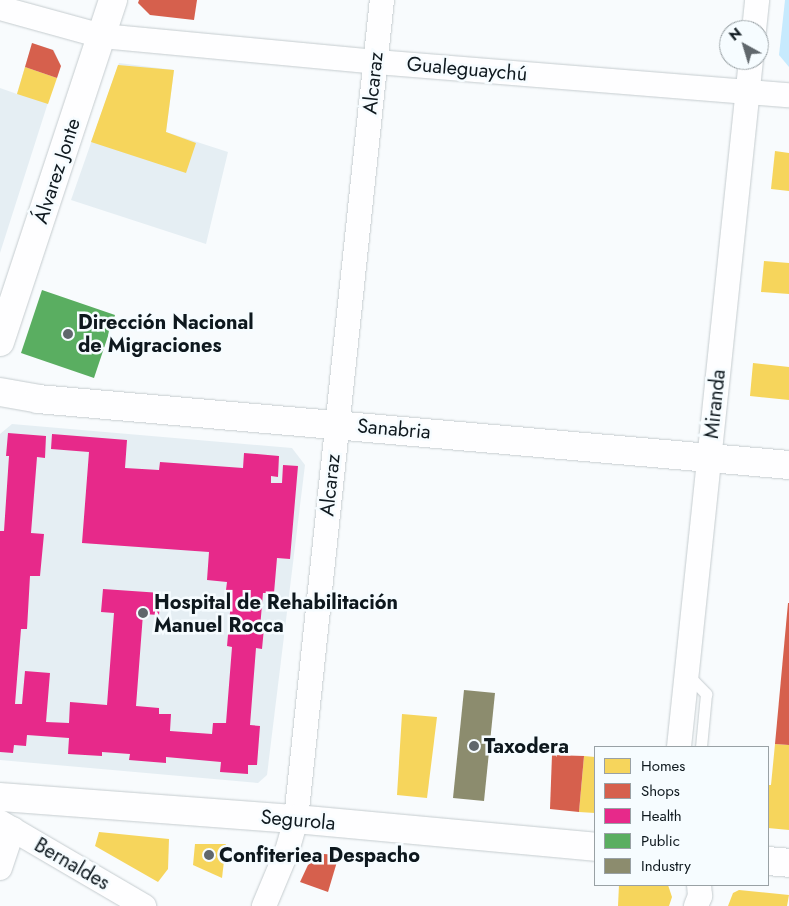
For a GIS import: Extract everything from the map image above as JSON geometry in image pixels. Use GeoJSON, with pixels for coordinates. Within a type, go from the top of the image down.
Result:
{"type":"FeatureCollection","features":[{"type":"Feature","properties":{"kind":"street","name":"Álvarez Jonte"},"geometry":{"type":"LineString","coordinates":[[0,342],[113,0]]}},
{"type":"Feature","properties":{"kind":"street","name":"Alcaraz"},"geometry":{"type":"LineString","coordinates":[[264,906],[287,851],[296,819],[382,0]]}},
{"type":"Feature","properties":{"kind":"street"},"geometry":{"type":"LineString","coordinates":[[755,20],[757,0]]}},
{"type":"Feature","properties":{"kind":"street","name":"Gualeguaychú"},"geometry":{"type":"LineString","coordinates":[[0,8],[102,36],[376,62],[789,95]]}},
{"type":"Feature","properties":{"kind":"street","name":"Miranda"},"geometry":{"type":"LineString","coordinates":[[679,746],[750,70]]}},
{"type":"Feature","properties":{"kind":"street","name":"Sanabria"},"geometry":{"type":"LineString","coordinates":[[0,392],[38,399],[789,465]]}},
{"type":"Feature","properties":{"kind":"street","name":"Segurola"},"geometry":{"type":"LineString","coordinates":[[0,797],[296,819],[594,847]]}},
{"type":"Feature","properties":{"kind":"street"},"geometry":{"type":"LineString","coordinates":[[0,868],[6,826]]}},
{"type":"Feature","properties":{"kind":"street","name":"Bernaldes"},"geometry":{"type":"LineString","coordinates":[[6,826],[144,906]]}},
{"type":"Feature","properties":{"kind":"street"},"geometry":{"type":"LineString","coordinates":[[769,861],[789,863]]}},
{"type":"Feature","properties":{"kind":"street"},"geometry":{"type":"LineString","coordinates":[[696,906],[700,896],[699,886]]}},
{"type":"Feature","properties":{"kind":"lane"},"geometry":{"type":"LineString","coordinates":[[687,674],[706,694],[701,746]]}},
{"type":"Feature","properties":{"kind":"shaded area"},"geometry":{"type":"Polygon","coordinates":[[[785,0],[789,0],[789,67],[779,55],[785,0]]]}},
{"type":"Feature","properties":{"kind":"shaded area"},"geometry":{"type":"Polygon","coordinates":[[[32,43],[54,50],[60,65],[0,253],[0,88],[17,94],[32,43]]]}},
{"type":"Feature","properties":{"kind":"shaded area"},"geometry":{"type":"Polygon","coordinates":[[[119,63],[174,70],[166,132],[228,152],[206,244],[71,200],[119,63]]]}},
{"type":"Feature","properties":{"kind":"shaded area","name":"Hospital de Rehabilitación Manuel Rocca"},"geometry":{"type":"Polygon","coordinates":[[[12,424],[292,448],[305,465],[267,775],[258,783],[0,760],[0,434],[12,424]]]}},
{"type":"Feature","properties":{"kind":"building: Homes"},"geometry":{"type":"Polygon","coordinates":[[[118,65],[174,70],[166,132],[196,143],[186,173],[91,142],[118,65]]]}},
{"type":"Feature","properties":{"kind":"building: Homes"},"geometry":{"type":"Polygon","coordinates":[[[25,67],[57,78],[48,104],[17,94],[25,67]]]}},
{"type":"Feature","properties":{"kind":"building: Homes"},"geometry":{"type":"Polygon","coordinates":[[[775,151],[789,153],[789,191],[771,189],[775,151]]]}},
{"type":"Feature","properties":{"kind":"building: Homes"},"geometry":{"type":"Polygon","coordinates":[[[764,261],[789,263],[789,294],[761,292],[764,261]]]}},
{"type":"Feature","properties":{"kind":"building: Homes"},"geometry":{"type":"Polygon","coordinates":[[[753,363],[789,367],[789,400],[750,396],[753,363]]]}},
{"type":"Feature","properties":{"kind":"building: Homes"},"geometry":{"type":"Polygon","coordinates":[[[402,714],[437,717],[427,798],[397,795],[402,714]]]}},
{"type":"Feature","properties":{"kind":"building: Homes"},"geometry":{"type":"Polygon","coordinates":[[[775,744],[789,745],[789,830],[769,828],[769,785],[771,785],[775,744]]]}},
{"type":"Feature","properties":{"kind":"building: Homes"},"geometry":{"type":"Polygon","coordinates":[[[584,756],[594,757],[594,813],[579,812],[584,756]]]}},
{"type":"Feature","properties":{"kind":"building: Homes"},"geometry":{"type":"Polygon","coordinates":[[[99,832],[169,839],[168,869],[158,882],[95,846],[99,832]]]}},
{"type":"Feature","properties":{"kind":"building: Homes","name":"Confiteriea Despacho"},"geometry":{"type":"Polygon","coordinates":[[[195,844],[226,844],[222,878],[193,865],[195,844]]]}},
{"type":"Feature","properties":{"kind":"building: Homes"},"geometry":{"type":"Polygon","coordinates":[[[619,886],[668,886],[672,897],[669,906],[618,906],[619,886]]]}},
{"type":"Feature","properties":{"kind":"building: Homes"},"geometry":{"type":"Polygon","coordinates":[[[739,890],[789,895],[787,906],[728,906],[733,893],[739,890]]]}},
{"type":"Feature","properties":{"kind":"building: Shops"},"geometry":{"type":"Polygon","coordinates":[[[139,0],[197,0],[194,20],[150,15],[138,3],[139,0]]]}},
{"type":"Feature","properties":{"kind":"building: Shops"},"geometry":{"type":"Polygon","coordinates":[[[32,43],[53,50],[61,66],[57,78],[25,67],[32,43]]]}},
{"type":"Feature","properties":{"kind":"building: Shops"},"geometry":{"type":"Polygon","coordinates":[[[789,603],[789,745],[775,744],[789,603]]]}},
{"type":"Feature","properties":{"kind":"building: Shops"},"geometry":{"type":"Polygon","coordinates":[[[552,755],[584,756],[579,812],[550,809],[552,755]]]}},
{"type":"Feature","properties":{"kind":"building: Shops"},"geometry":{"type":"Polygon","coordinates":[[[324,854],[339,855],[328,892],[300,882],[308,865],[324,854]]]}},
{"type":"Feature","properties":{"kind":"building: Health"},"geometry":{"type":"Polygon","coordinates":[[[8,433],[46,436],[45,458],[37,457],[31,533],[44,534],[40,576],[30,576],[27,629],[21,629],[15,704],[22,704],[25,671],[50,673],[46,722],[69,723],[70,702],[107,705],[114,613],[101,612],[103,589],[161,593],[159,615],[143,614],[136,706],[159,708],[159,714],[171,714],[170,731],[212,734],[213,723],[226,723],[232,647],[227,646],[232,590],[226,590],[227,582],[207,580],[209,552],[82,543],[89,452],[51,449],[52,434],[127,440],[125,468],[159,470],[160,462],[243,468],[244,453],[279,456],[278,477],[271,476],[271,483],[282,483],[283,465],[298,466],[290,559],[277,558],[274,593],[263,593],[260,628],[264,628],[262,649],[256,648],[250,725],[260,726],[257,765],[248,765],[248,774],[220,772],[221,762],[166,757],[166,763],[129,760],[130,754],[102,752],[102,756],[68,754],[69,738],[27,735],[26,746],[14,745],[13,753],[0,752],[0,531],[4,531],[9,456],[6,456],[8,433]]]}},
{"type":"Feature","properties":{"kind":"building: Public","name":"Dirección Nacional de Migraciones"},"geometry":{"type":"Polygon","coordinates":[[[42,290],[115,315],[94,378],[21,353],[42,290]]]}},
{"type":"Feature","properties":{"kind":"building: Industry","name":"Taxodera"},"geometry":{"type":"Polygon","coordinates":[[[464,690],[495,693],[484,801],[453,798],[464,690]]]}},
{"type":"Feature","properties":{"kind":"place","name":"Dirección Nacional de Migraciones"},"geometry":{"type":"Point","coordinates":[68,334]}},
{"type":"Feature","properties":{"kind":"place","name":"Hospital de Rehabilitación Manuel Rocca"},"geometry":{"type":"Point","coordinates":[143,613]}},
{"type":"Feature","properties":{"kind":"place","name":"Taxodera"},"geometry":{"type":"Point","coordinates":[474,746]}},
{"type":"Feature","properties":{"kind":"place","name":"Confiteriea Despacho"},"geometry":{"type":"Point","coordinates":[209,855]}}]}
